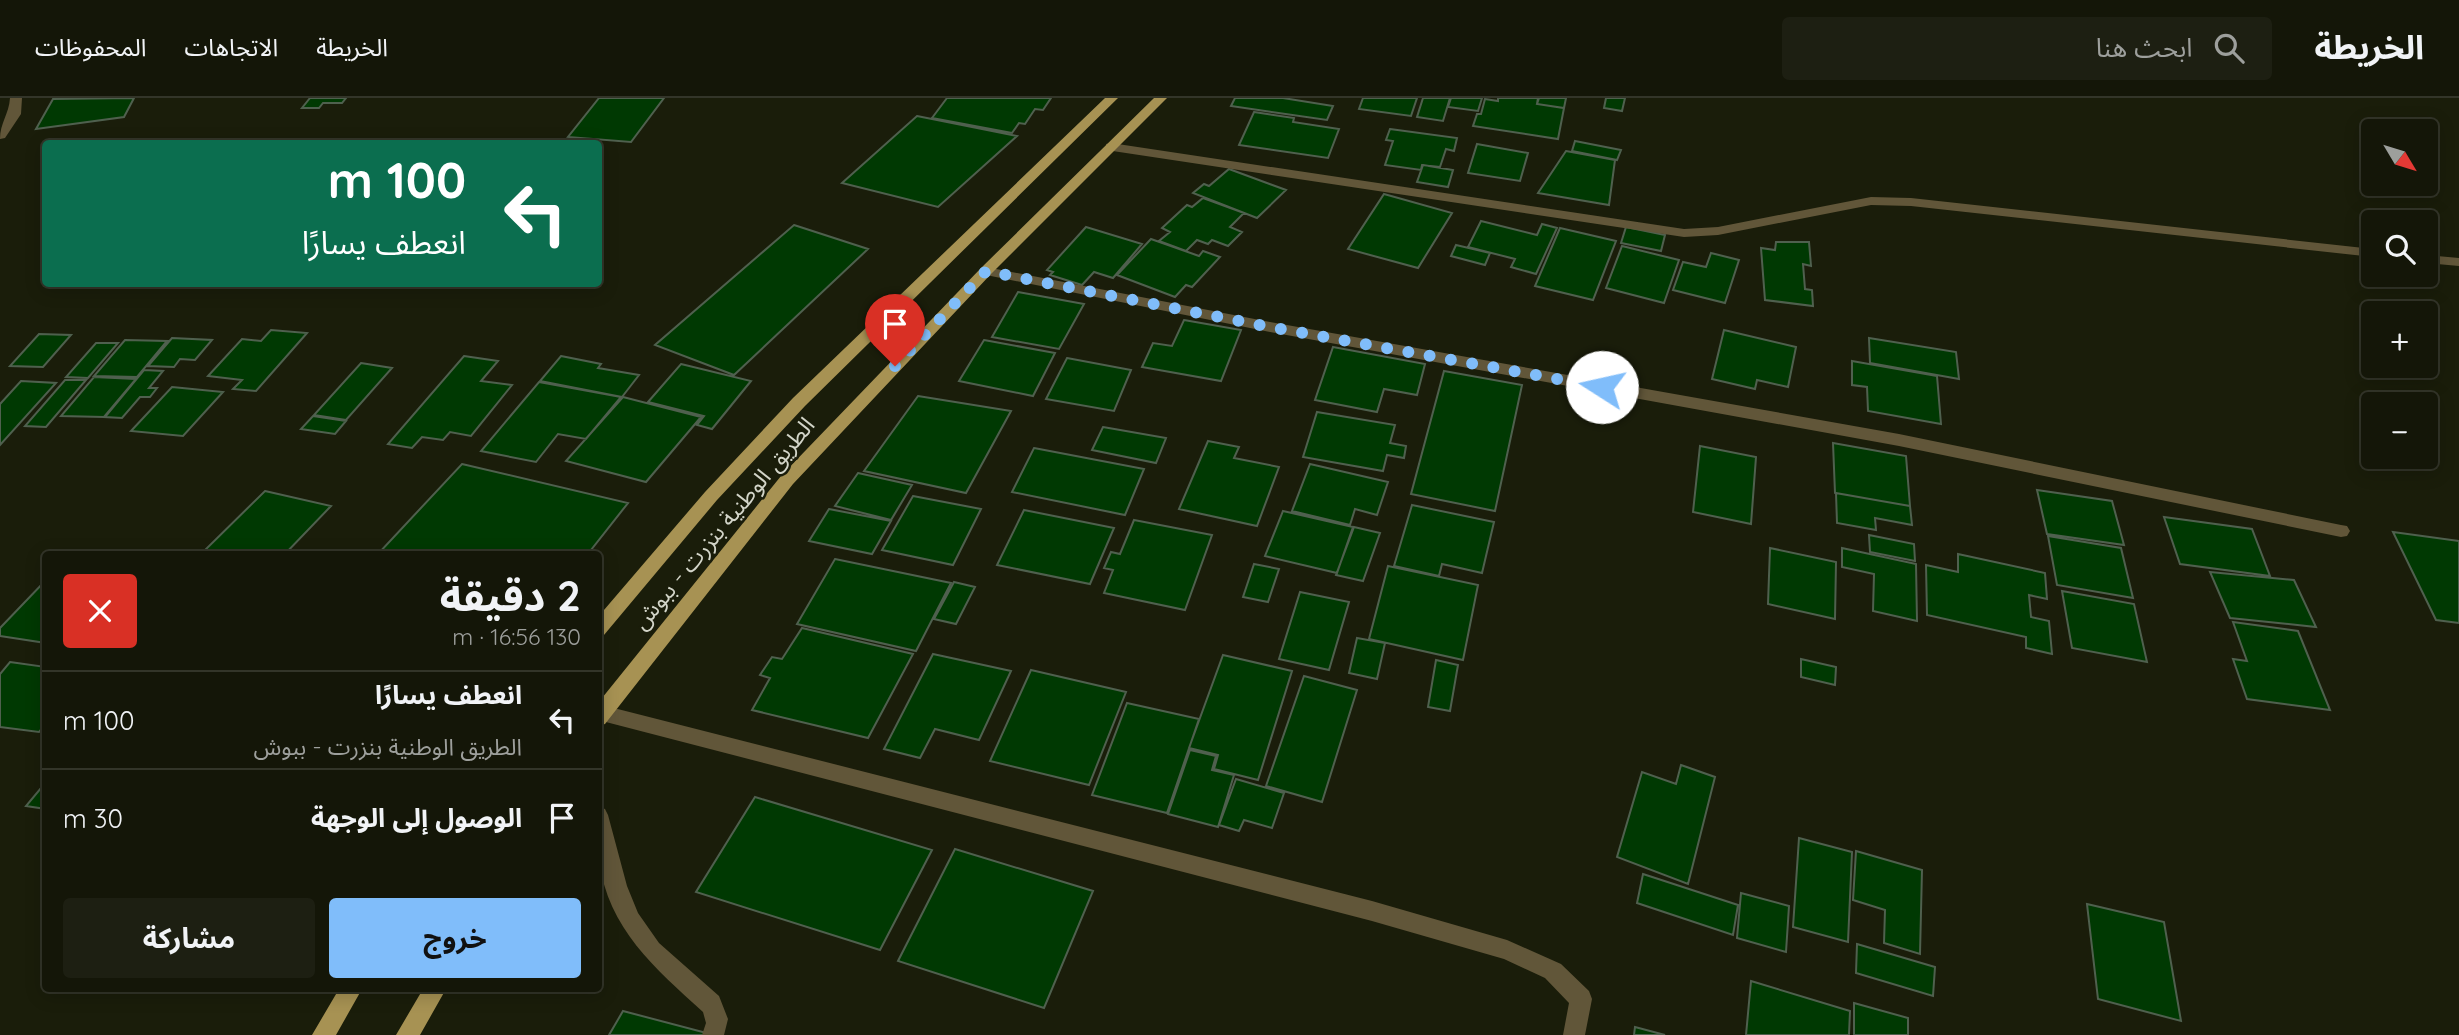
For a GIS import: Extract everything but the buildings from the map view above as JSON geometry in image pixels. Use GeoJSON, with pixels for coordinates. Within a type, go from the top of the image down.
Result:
{"type":"FeatureCollection","features":[{"type":"Feature","properties":{"kind":"main road","name":"الطريق الوطنية بنزرت - ببوش"},"geometry":{"type":"LineString","coordinates":[[602,624],[711,496],[799,402],[1112,98]]}},
{"type":"Feature","properties":{"kind":"main road","name":"الطريق الوطنية بنزرت - ببوش"},"geometry":{"type":"LineString","coordinates":[[602,713],[787,480],[986,271],[1161,98]]}},
{"type":"Feature","properties":{"kind":"main road"},"geometry":{"type":"LineString","coordinates":[[323,1035],[349,992]]}},
{"type":"Feature","properties":{"kind":"main road"},"geometry":{"type":"LineString","coordinates":[[407,1035],[433,992]]}},
{"type":"Feature","properties":{"kind":"street"},"geometry":{"type":"LineString","coordinates":[[0,135],[15,114],[16,98]]}},
{"type":"Feature","properties":{"kind":"street"},"geometry":{"type":"LineString","coordinates":[[1111,147],[1684,233],[1718,231],[1871,201],[1911,202],[2361,252]]}},
{"type":"Feature","properties":{"kind":"street"},"geometry":{"type":"LineString","coordinates":[[2438,260],[2459,262]]}},
{"type":"Feature","properties":{"kind":"street"},"geometry":{"type":"LineString","coordinates":[[986,271],[1270,327],[1899,440],[2341,531]]}},
{"type":"Feature","properties":{"kind":"street"},"geometry":{"type":"LineString","coordinates":[[602,717],[1372,911],[1507,950],[1553,971],[1581,999],[1574,1035]]}},
{"type":"Feature","properties":{"kind":"street"},"geometry":{"type":"LineString","coordinates":[[602,831],[617,892],[625,912],[651,950],[711,1004],[718,1024],[713,1035]]}},
{"type":"Feature","properties":{"kind":"route"},"geometry":{"type":"LineString","coordinates":[[895,366],[986,271],[1270,327],[1602,387]]}}]}
